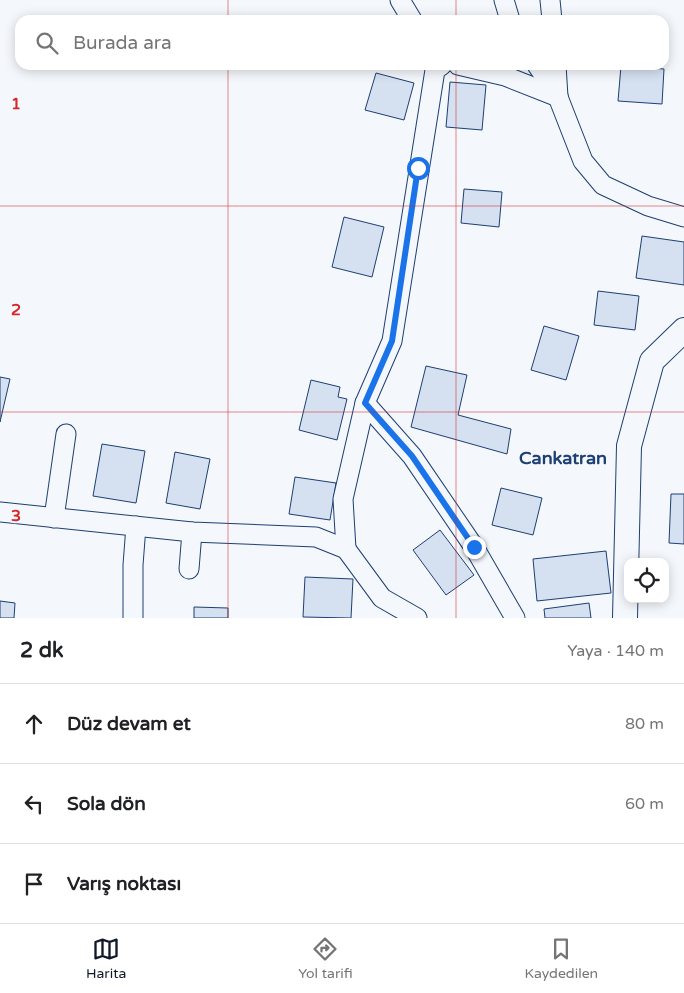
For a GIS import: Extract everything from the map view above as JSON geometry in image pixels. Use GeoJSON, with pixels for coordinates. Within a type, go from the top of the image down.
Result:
{"type":"FeatureCollection","features":[{"type":"Feature","properties":{"kind":"street"},"geometry":{"type":"LineString","coordinates":[[400,0],[409,15]]}},
{"type":"Feature","properties":{"kind":"street"},"geometry":{"type":"LineString","coordinates":[[504,0],[508,15]]}},
{"type":"Feature","properties":{"kind":"street"},"geometry":{"type":"LineString","coordinates":[[550,0],[552,15]]}},
{"type":"Feature","properties":{"kind":"street"},"geometry":{"type":"LineString","coordinates":[[346,549],[343,499],[365,403],[392,341],[435,70]]}},
{"type":"Feature","properties":{"kind":"street"},"geometry":{"type":"LineString","coordinates":[[472,70],[505,76],[558,97]]}},
{"type":"Feature","properties":{"kind":"street"},"geometry":{"type":"LineString","coordinates":[[540,70],[558,97],[584,161],[603,185],[648,206],[684,217]]}},
{"type":"Feature","properties":{"kind":"street"},"geometry":{"type":"LineString","coordinates":[[556,70],[558,97]]}},
{"type":"Feature","properties":{"kind":"street"},"geometry":{"type":"LineString","coordinates":[[624,618],[629,446],[652,360],[684,330]]}},
{"type":"Feature","properties":{"kind":"street"},"geometry":{"type":"LineString","coordinates":[[365,403],[412,456],[474,547],[516,618]]}},
{"type":"Feature","properties":{"kind":"street"},"geometry":{"type":"LineString","coordinates":[[54,518],[66,434]]}},
{"type":"Feature","properties":{"kind":"street"},"geometry":{"type":"LineString","coordinates":[[0,512],[192,532],[316,537],[346,549],[382,598],[417,618]]}},
{"type":"Feature","properties":{"kind":"street"},"geometry":{"type":"LineString","coordinates":[[133,618],[133,565],[136,526]]}},
{"type":"Feature","properties":{"kind":"street"},"geometry":{"type":"LineString","coordinates":[[189,569],[192,532]]}},
{"type":"Feature","properties":{"kind":"building"},"geometry":{"type":"Polygon","coordinates":[[[621,70],[664,70],[662,104],[618,101],[621,70]]]}},
{"type":"Feature","properties":{"kind":"building"},"geometry":{"type":"Polygon","coordinates":[[[376,73],[414,83],[404,120],[365,110],[376,73]]]}},
{"type":"Feature","properties":{"kind":"building"},"geometry":{"type":"Polygon","coordinates":[[[450,82],[486,85],[482,130],[446,127],[450,82]]]}},
{"type":"Feature","properties":{"kind":"building"},"geometry":{"type":"Polygon","coordinates":[[[464,189],[502,192],[499,227],[461,223],[464,189]]]}},
{"type":"Feature","properties":{"kind":"building"},"geometry":{"type":"Polygon","coordinates":[[[344,217],[384,227],[372,277],[332,267],[344,217]]]}},
{"type":"Feature","properties":{"kind":"building"},"geometry":{"type":"Polygon","coordinates":[[[642,236],[684,242],[684,285],[636,278],[642,236]]]}},
{"type":"Feature","properties":{"kind":"building"},"geometry":{"type":"Polygon","coordinates":[[[598,291],[639,296],[635,330],[594,325],[598,291]]]}},
{"type":"Feature","properties":{"kind":"building"},"geometry":{"type":"Polygon","coordinates":[[[544,326],[579,336],[566,380],[531,370],[544,326]]]}},
{"type":"Feature","properties":{"kind":"building"},"geometry":{"type":"Polygon","coordinates":[[[426,366],[467,375],[458,415],[511,429],[507,454],[411,427],[426,366]]]}},
{"type":"Feature","properties":{"kind":"building"},"geometry":{"type":"Polygon","coordinates":[[[0,377],[10,379],[0,422],[0,377]]]}},
{"type":"Feature","properties":{"kind":"building"},"geometry":{"type":"Polygon","coordinates":[[[311,380],[340,387],[338,397],[347,399],[337,440],[299,430],[311,380]]]}},
{"type":"Feature","properties":{"kind":"building"},"geometry":{"type":"Polygon","coordinates":[[[102,444],[145,451],[136,503],[93,496],[102,444]]]}},
{"type":"Feature","properties":{"kind":"building"},"geometry":{"type":"Polygon","coordinates":[[[175,452],[210,459],[200,509],[166,503],[175,452]]]}},
{"type":"Feature","properties":{"kind":"building"},"geometry":{"type":"Polygon","coordinates":[[[295,477],[336,483],[330,520],[289,514],[295,477]]]}},
{"type":"Feature","properties":{"kind":"building"},"geometry":{"type":"Polygon","coordinates":[[[501,488],[542,498],[533,535],[492,525],[501,488]]]}},
{"type":"Feature","properties":{"kind":"building"},"geometry":{"type":"Polygon","coordinates":[[[671,494],[684,494],[684,544],[669,543],[671,494]]]}},
{"type":"Feature","properties":{"kind":"building"},"geometry":{"type":"Polygon","coordinates":[[[440,530],[474,575],[446,595],[413,550],[440,530]]]}},
{"type":"Feature","properties":{"kind":"building"},"geometry":{"type":"Polygon","coordinates":[[[606,551],[611,593],[537,601],[533,559],[606,551]]]}},
{"type":"Feature","properties":{"kind":"building"},"geometry":{"type":"Polygon","coordinates":[[[305,577],[353,579],[351,618],[303,617],[305,577]]]}},
{"type":"Feature","properties":{"kind":"building"},"geometry":{"type":"Polygon","coordinates":[[[0,601],[15,603],[14,618],[0,618],[0,601]]]}},
{"type":"Feature","properties":{"kind":"building"},"geometry":{"type":"Polygon","coordinates":[[[589,603],[591,618],[545,618],[544,609],[589,603]]]}},
{"type":"Feature","properties":{"kind":"building"},"geometry":{"type":"Polygon","coordinates":[[[194,607],[228,608],[228,618],[194,618],[194,607]]]}},
{"type":"Feature","properties":{"kind":"district","name":"Cankatran"},"geometry":{"type":"Point","coordinates":[563,458]}},
{"type":"Feature","properties":{"kind":"route"},"geometry":{"type":"LineString","coordinates":[[418,168],[392,341],[365,403],[412,456],[474,547]]}}]}
